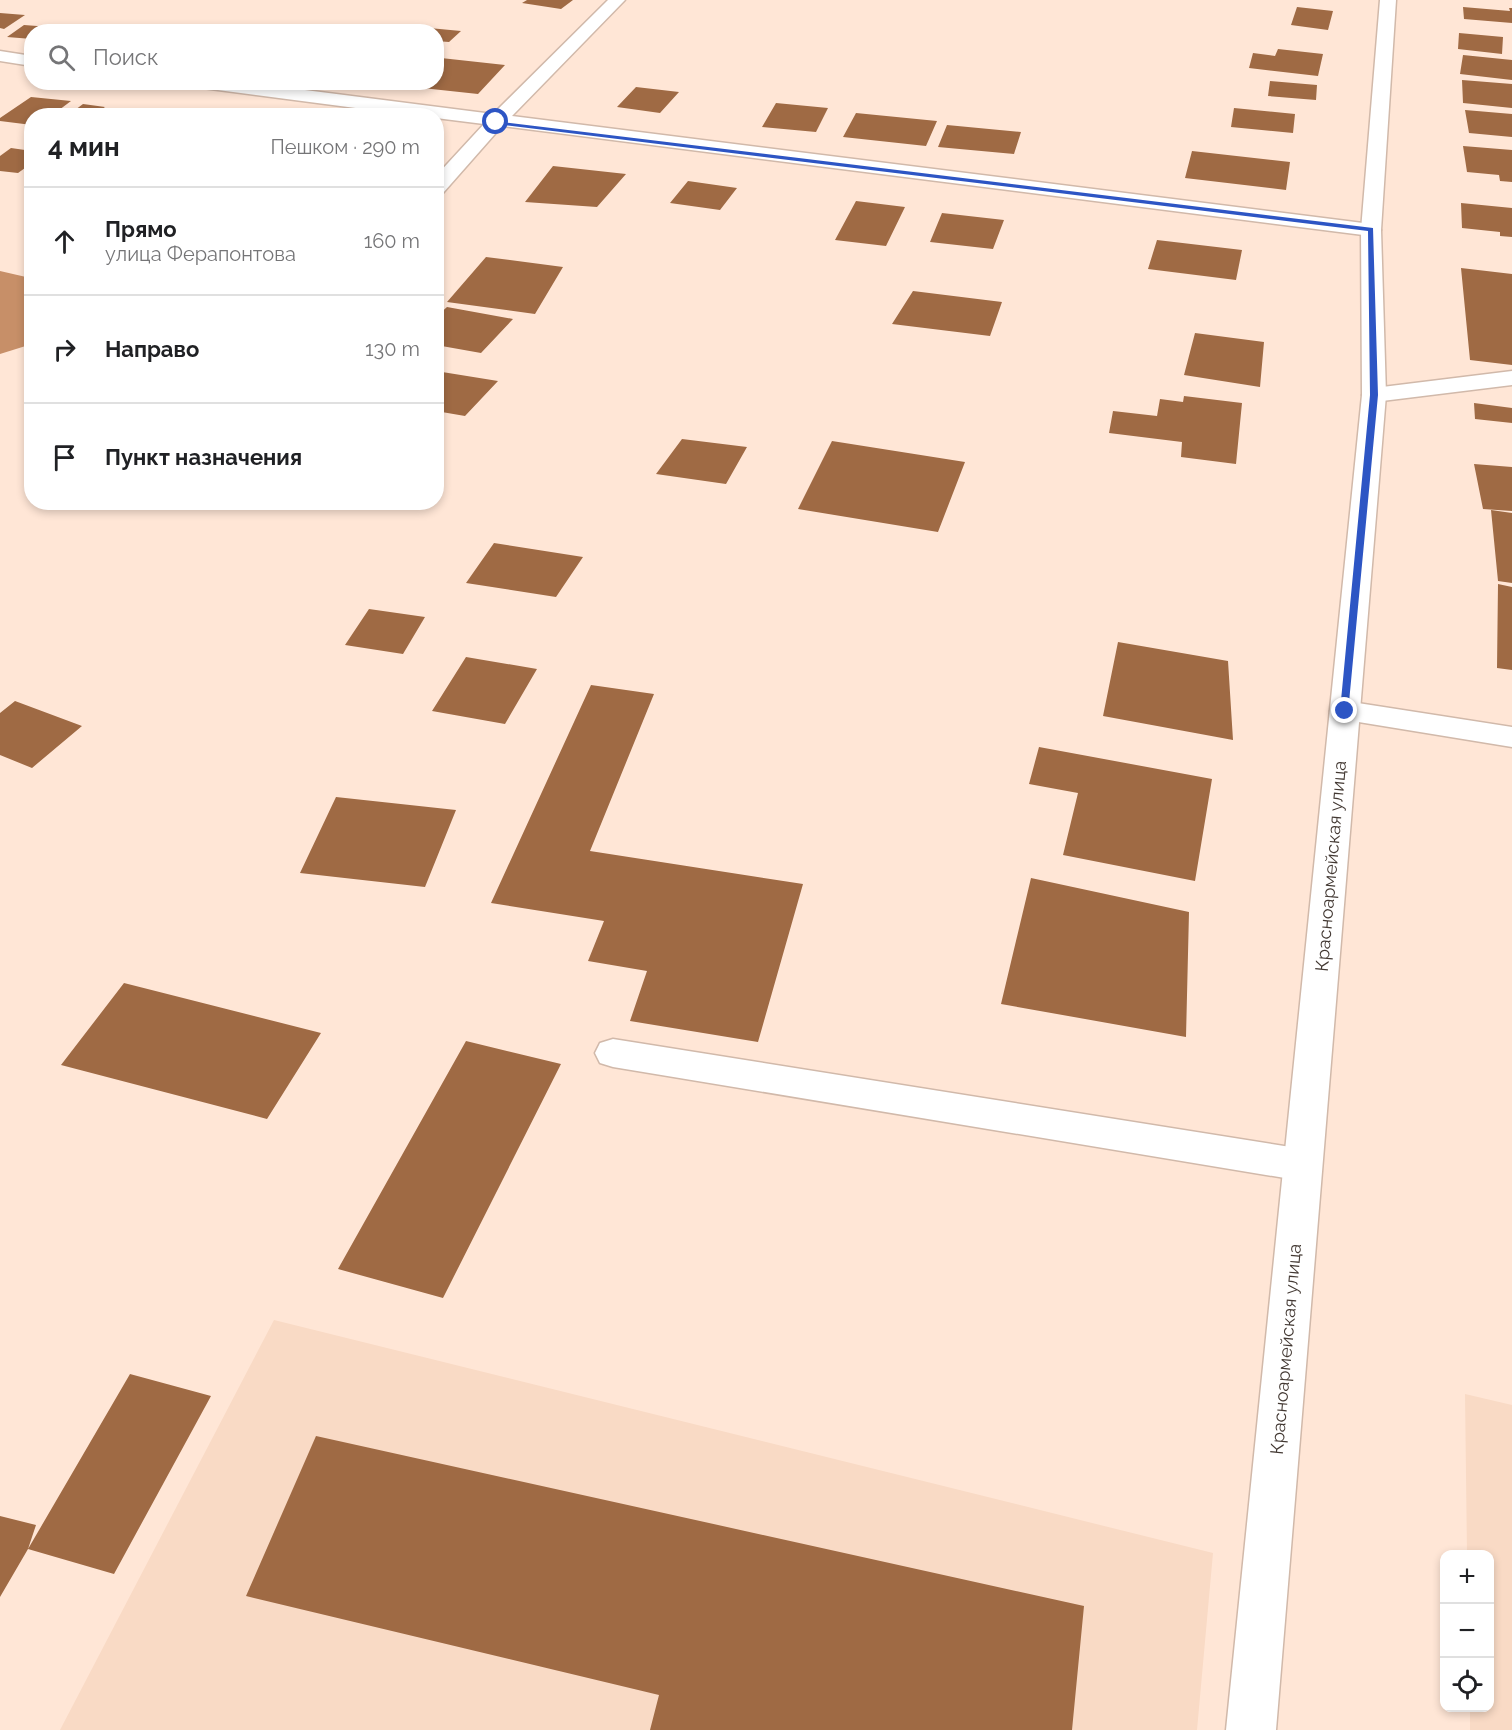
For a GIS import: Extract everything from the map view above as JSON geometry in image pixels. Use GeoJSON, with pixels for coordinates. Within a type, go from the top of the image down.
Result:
{"type":"FeatureCollection","features":[{"type":"Feature","properties":{"kind":"main road"},"geometry":{"type":"LineString","coordinates":[[444,180],[496,122],[617,0]]}},
{"type":"Feature","properties":{"kind":"main road","name":"Красноармейская улица"},"geometry":{"type":"LineString","coordinates":[[1251,1730],[1374,395],[1371,230],[1388,0]]}},
{"type":"Feature","properties":{"kind":"main road"},"geometry":{"type":"LineString","coordinates":[[255,90],[391,108]]}},
{"type":"Feature","properties":{"kind":"main road"},"geometry":{"type":"LineString","coordinates":[[444,115],[1371,230]]}},
{"type":"Feature","properties":{"kind":"main road"},"geometry":{"type":"LineString","coordinates":[[1374,395],[1512,378]]}},
{"type":"Feature","properties":{"kind":"main road"},"geometry":{"type":"LineString","coordinates":[[1345,711],[1512,737]]}},
{"type":"Feature","properties":{"kind":"main road"},"geometry":{"type":"LineString","coordinates":[[613,1053],[1304,1166]]}},
{"type":"Feature","properties":{"kind":"shaded area"},"geometry":{"type":"Polygon","coordinates":[[[274,1320],[1213,1553],[1197,1730],[60,1730],[274,1320]]]}},
{"type":"Feature","properties":{"kind":"shaded area"},"geometry":{"type":"Polygon","coordinates":[[[1465,1394],[1512,1405],[1512,1730],[1470,1730],[1470,1712],[1494,1712],[1494,1550],[1467,1550],[1465,1394]]]}},
{"type":"Feature","properties":{"kind":"building"},"geometry":{"type":"Polygon","coordinates":[[[527,0],[573,0],[561,9],[522,3],[527,0]]]}},
{"type":"Feature","properties":{"kind":"building"},"geometry":{"type":"Polygon","coordinates":[[[1297,7],[1333,11],[1328,30],[1291,25],[1297,7]]]}},
{"type":"Feature","properties":{"kind":"building"},"geometry":{"type":"Polygon","coordinates":[[[1463,7],[1510,11],[1509,8],[1512,8],[1512,23],[1464,19],[1463,7]]]}},
{"type":"Feature","properties":{"kind":"building"},"geometry":{"type":"Polygon","coordinates":[[[0,13],[25,15],[4,29],[0,28],[0,13]]]}},
{"type":"Feature","properties":{"kind":"building"},"geometry":{"type":"Polygon","coordinates":[[[24,25],[24,38],[7,37],[24,25]]]}},
{"type":"Feature","properties":{"kind":"building"},"geometry":{"type":"Polygon","coordinates":[[[444,29],[461,31],[449,42],[444,42],[444,29]]]}},
{"type":"Feature","properties":{"kind":"building"},"geometry":{"type":"Polygon","coordinates":[[[1459,33],[1503,37],[1502,54],[1458,49],[1459,33]]]}},
{"type":"Feature","properties":{"kind":"building"},"geometry":{"type":"Polygon","coordinates":[[[1278,49],[1323,54],[1318,76],[1249,68],[1253,53],[1275,56],[1278,49]]]}},
{"type":"Feature","properties":{"kind":"building"},"geometry":{"type":"Polygon","coordinates":[[[1463,55],[1512,60],[1512,80],[1460,74],[1463,55]]]}},
{"type":"Feature","properties":{"kind":"building"},"geometry":{"type":"Polygon","coordinates":[[[444,58],[505,65],[478,94],[441,90],[444,90],[444,58]]]}},
{"type":"Feature","properties":{"kind":"building"},"geometry":{"type":"Polygon","coordinates":[[[1462,80],[1512,84],[1512,108],[1463,103],[1462,80]]]}},
{"type":"Feature","properties":{"kind":"building"},"geometry":{"type":"Polygon","coordinates":[[[1270,81],[1317,85],[1316,100],[1268,96],[1270,81]]]}},
{"type":"Feature","properties":{"kind":"building"},"geometry":{"type":"Polygon","coordinates":[[[636,87],[679,92],[660,113],[617,107],[636,87]]]}},
{"type":"Feature","properties":{"kind":"building"},"geometry":{"type":"Polygon","coordinates":[[[31,97],[71,101],[62,108],[24,108],[24,124],[0,121],[0,118],[31,97]]]}},
{"type":"Feature","properties":{"kind":"building"},"geometry":{"type":"Polygon","coordinates":[[[776,103],[828,108],[816,132],[762,127],[776,103]]]}},
{"type":"Feature","properties":{"kind":"building"},"geometry":{"type":"Polygon","coordinates":[[[83,104],[105,107],[104,108],[78,108],[83,104]]]}},
{"type":"Feature","properties":{"kind":"building"},"geometry":{"type":"Polygon","coordinates":[[[1234,108],[1295,114],[1293,133],[1231,127],[1234,108]]]}},
{"type":"Feature","properties":{"kind":"building"},"geometry":{"type":"Polygon","coordinates":[[[1465,110],[1512,114],[1512,137],[1469,133],[1465,110]]]}},
{"type":"Feature","properties":{"kind":"building"},"geometry":{"type":"Polygon","coordinates":[[[856,113],[937,121],[926,146],[843,137],[856,113]]]}},
{"type":"Feature","properties":{"kind":"building"},"geometry":{"type":"Polygon","coordinates":[[[947,125],[1021,132],[1014,154],[938,147],[947,125]]]}},
{"type":"Feature","properties":{"kind":"building"},"geometry":{"type":"Polygon","coordinates":[[[1463,146],[1512,150],[1512,182],[1500,181],[1499,175],[1467,172],[1463,146]]]}},
{"type":"Feature","properties":{"kind":"building"},"geometry":{"type":"Polygon","coordinates":[[[11,148],[24,150],[24,169],[18,173],[0,171],[0,156],[11,148]]]}},
{"type":"Feature","properties":{"kind":"building"},"geometry":{"type":"Polygon","coordinates":[[[1192,151],[1290,162],[1286,190],[1185,178],[1192,151]]]}},
{"type":"Feature","properties":{"kind":"building"},"geometry":{"type":"Polygon","coordinates":[[[553,166],[626,174],[597,207],[525,202],[553,166]]]}},
{"type":"Feature","properties":{"kind":"building"},"geometry":{"type":"Polygon","coordinates":[[[688,181],[737,188],[720,210],[670,203],[688,181]]]}},
{"type":"Feature","properties":{"kind":"building"},"geometry":{"type":"Polygon","coordinates":[[[856,201],[905,207],[886,246],[835,240],[856,201]]]}},
{"type":"Feature","properties":{"kind":"building"},"geometry":{"type":"Polygon","coordinates":[[[1461,203],[1512,208],[1512,237],[1500,236],[1500,232],[1462,228],[1461,203]]]}},
{"type":"Feature","properties":{"kind":"building"},"geometry":{"type":"Polygon","coordinates":[[[942,213],[1004,220],[993,249],[930,242],[942,213]]]}},
{"type":"Feature","properties":{"kind":"building"},"geometry":{"type":"Polygon","coordinates":[[[1157,240],[1242,250],[1236,280],[1148,269],[1157,240]]]}},
{"type":"Feature","properties":{"kind":"building"},"geometry":{"type":"Polygon","coordinates":[[[486,257],[563,267],[535,314],[447,302],[486,257]]]}},
{"type":"Feature","properties":{"kind":"building"},"geometry":{"type":"Polygon","coordinates":[[[1461,268],[1512,274],[1512,365],[1470,360],[1461,268]]]}},
{"type":"Feature","properties":{"kind":"building"},"geometry":{"type":"Polygon","coordinates":[[[913,291],[1002,302],[990,336],[892,324],[913,291]]]}},
{"type":"Feature","properties":{"kind":"building"},"geometry":{"type":"Polygon","coordinates":[[[447,307],[513,319],[481,353],[444,346],[444,310],[447,307]]]}},
{"type":"Feature","properties":{"kind":"building"},"geometry":{"type":"Polygon","coordinates":[[[1195,333],[1264,342],[1260,387],[1184,375],[1195,333]]]}},
{"type":"Feature","properties":{"kind":"building"},"geometry":{"type":"Polygon","coordinates":[[[444,372],[498,381],[465,416],[444,412],[444,372]]]}},
{"type":"Feature","properties":{"kind":"building"},"geometry":{"type":"Polygon","coordinates":[[[1184,396],[1242,403],[1236,464],[1181,457],[1182,442],[1109,433],[1113,411],[1157,416],[1160,399],[1183,402],[1184,396]]]}},
{"type":"Feature","properties":{"kind":"building"},"geometry":{"type":"Polygon","coordinates":[[[1474,403],[1512,408],[1512,423],[1475,419],[1474,403]]]}},
{"type":"Feature","properties":{"kind":"building"},"geometry":{"type":"Polygon","coordinates":[[[682,439],[747,447],[726,484],[656,474],[682,439]]]}},
{"type":"Feature","properties":{"kind":"building"},"geometry":{"type":"Polygon","coordinates":[[[832,441],[965,462],[938,532],[798,509],[832,441]]]}},
{"type":"Feature","properties":{"kind":"building"},"geometry":{"type":"Polygon","coordinates":[[[1474,464],[1512,467],[1512,511],[1483,509],[1474,464]]]}},
{"type":"Feature","properties":{"kind":"building"},"geometry":{"type":"Polygon","coordinates":[[[1491,510],[1512,513],[1512,583],[1498,581],[1491,510]]]}},
{"type":"Feature","properties":{"kind":"building"},"geometry":{"type":"Polygon","coordinates":[[[494,543],[583,557],[556,597],[466,583],[494,543]]]}},
{"type":"Feature","properties":{"kind":"building"},"geometry":{"type":"Polygon","coordinates":[[[1498,584],[1512,587],[1512,670],[1497,668],[1498,584]]]}},
{"type":"Feature","properties":{"kind":"building"},"geometry":{"type":"Polygon","coordinates":[[[369,609],[425,617],[403,654],[345,645],[369,609]]]}},
{"type":"Feature","properties":{"kind":"building"},"geometry":{"type":"Polygon","coordinates":[[[1118,642],[1228,661],[1233,740],[1103,716],[1118,642]]]}},
{"type":"Feature","properties":{"kind":"building"},"geometry":{"type":"Polygon","coordinates":[[[466,657],[537,669],[505,724],[432,711],[466,657]]]}},
{"type":"Feature","properties":{"kind":"building"},"geometry":{"type":"Polygon","coordinates":[[[591,685],[654,694],[590,851],[803,884],[758,1042],[630,1021],[647,971],[588,961],[604,921],[491,903],[591,685]]]}},
{"type":"Feature","properties":{"kind":"building"},"geometry":{"type":"Polygon","coordinates":[[[15,701],[82,726],[32,768],[0,755],[0,713],[15,701]]]}},
{"type":"Feature","properties":{"kind":"building"},"geometry":{"type":"Polygon","coordinates":[[[1039,747],[1212,779],[1195,881],[1063,855],[1078,793],[1029,784],[1039,747]]]}},
{"type":"Feature","properties":{"kind":"building"},"geometry":{"type":"Polygon","coordinates":[[[336,797],[456,810],[425,887],[300,873],[336,797]]]}},
{"type":"Feature","properties":{"kind":"building"},"geometry":{"type":"Polygon","coordinates":[[[1031,878],[1189,912],[1186,1037],[1001,1004],[1031,878]]]}},
{"type":"Feature","properties":{"kind":"building"},"geometry":{"type":"Polygon","coordinates":[[[124,983],[321,1033],[267,1119],[61,1065],[124,983]]]}},
{"type":"Feature","properties":{"kind":"building"},"geometry":{"type":"Polygon","coordinates":[[[466,1041],[561,1064],[443,1298],[338,1269],[466,1041]]]}},
{"type":"Feature","properties":{"kind":"building"},"geometry":{"type":"Polygon","coordinates":[[[130,1374],[211,1396],[114,1574],[28,1549],[130,1374]]]}},
{"type":"Feature","properties":{"kind":"building"},"geometry":{"type":"Polygon","coordinates":[[[316,1436],[1084,1606],[1072,1730],[650,1730],[659,1695],[246,1596],[316,1436]]]}},
{"type":"Feature","properties":{"kind":"building"},"geometry":{"type":"Polygon","coordinates":[[[0,1516],[36,1525],[28,1549],[0,1597],[0,1516]]]}},
{"type":"Feature","properties":{"kind":"waterway"},"geometry":{"type":"LineString","coordinates":[[0,293],[20,316],[0,331]]}},
{"type":"Feature","properties":{"kind":"route"},"geometry":{"type":"LineString","coordinates":[[496,122],[1371,230],[1374,395],[1345,711]]}}]}
